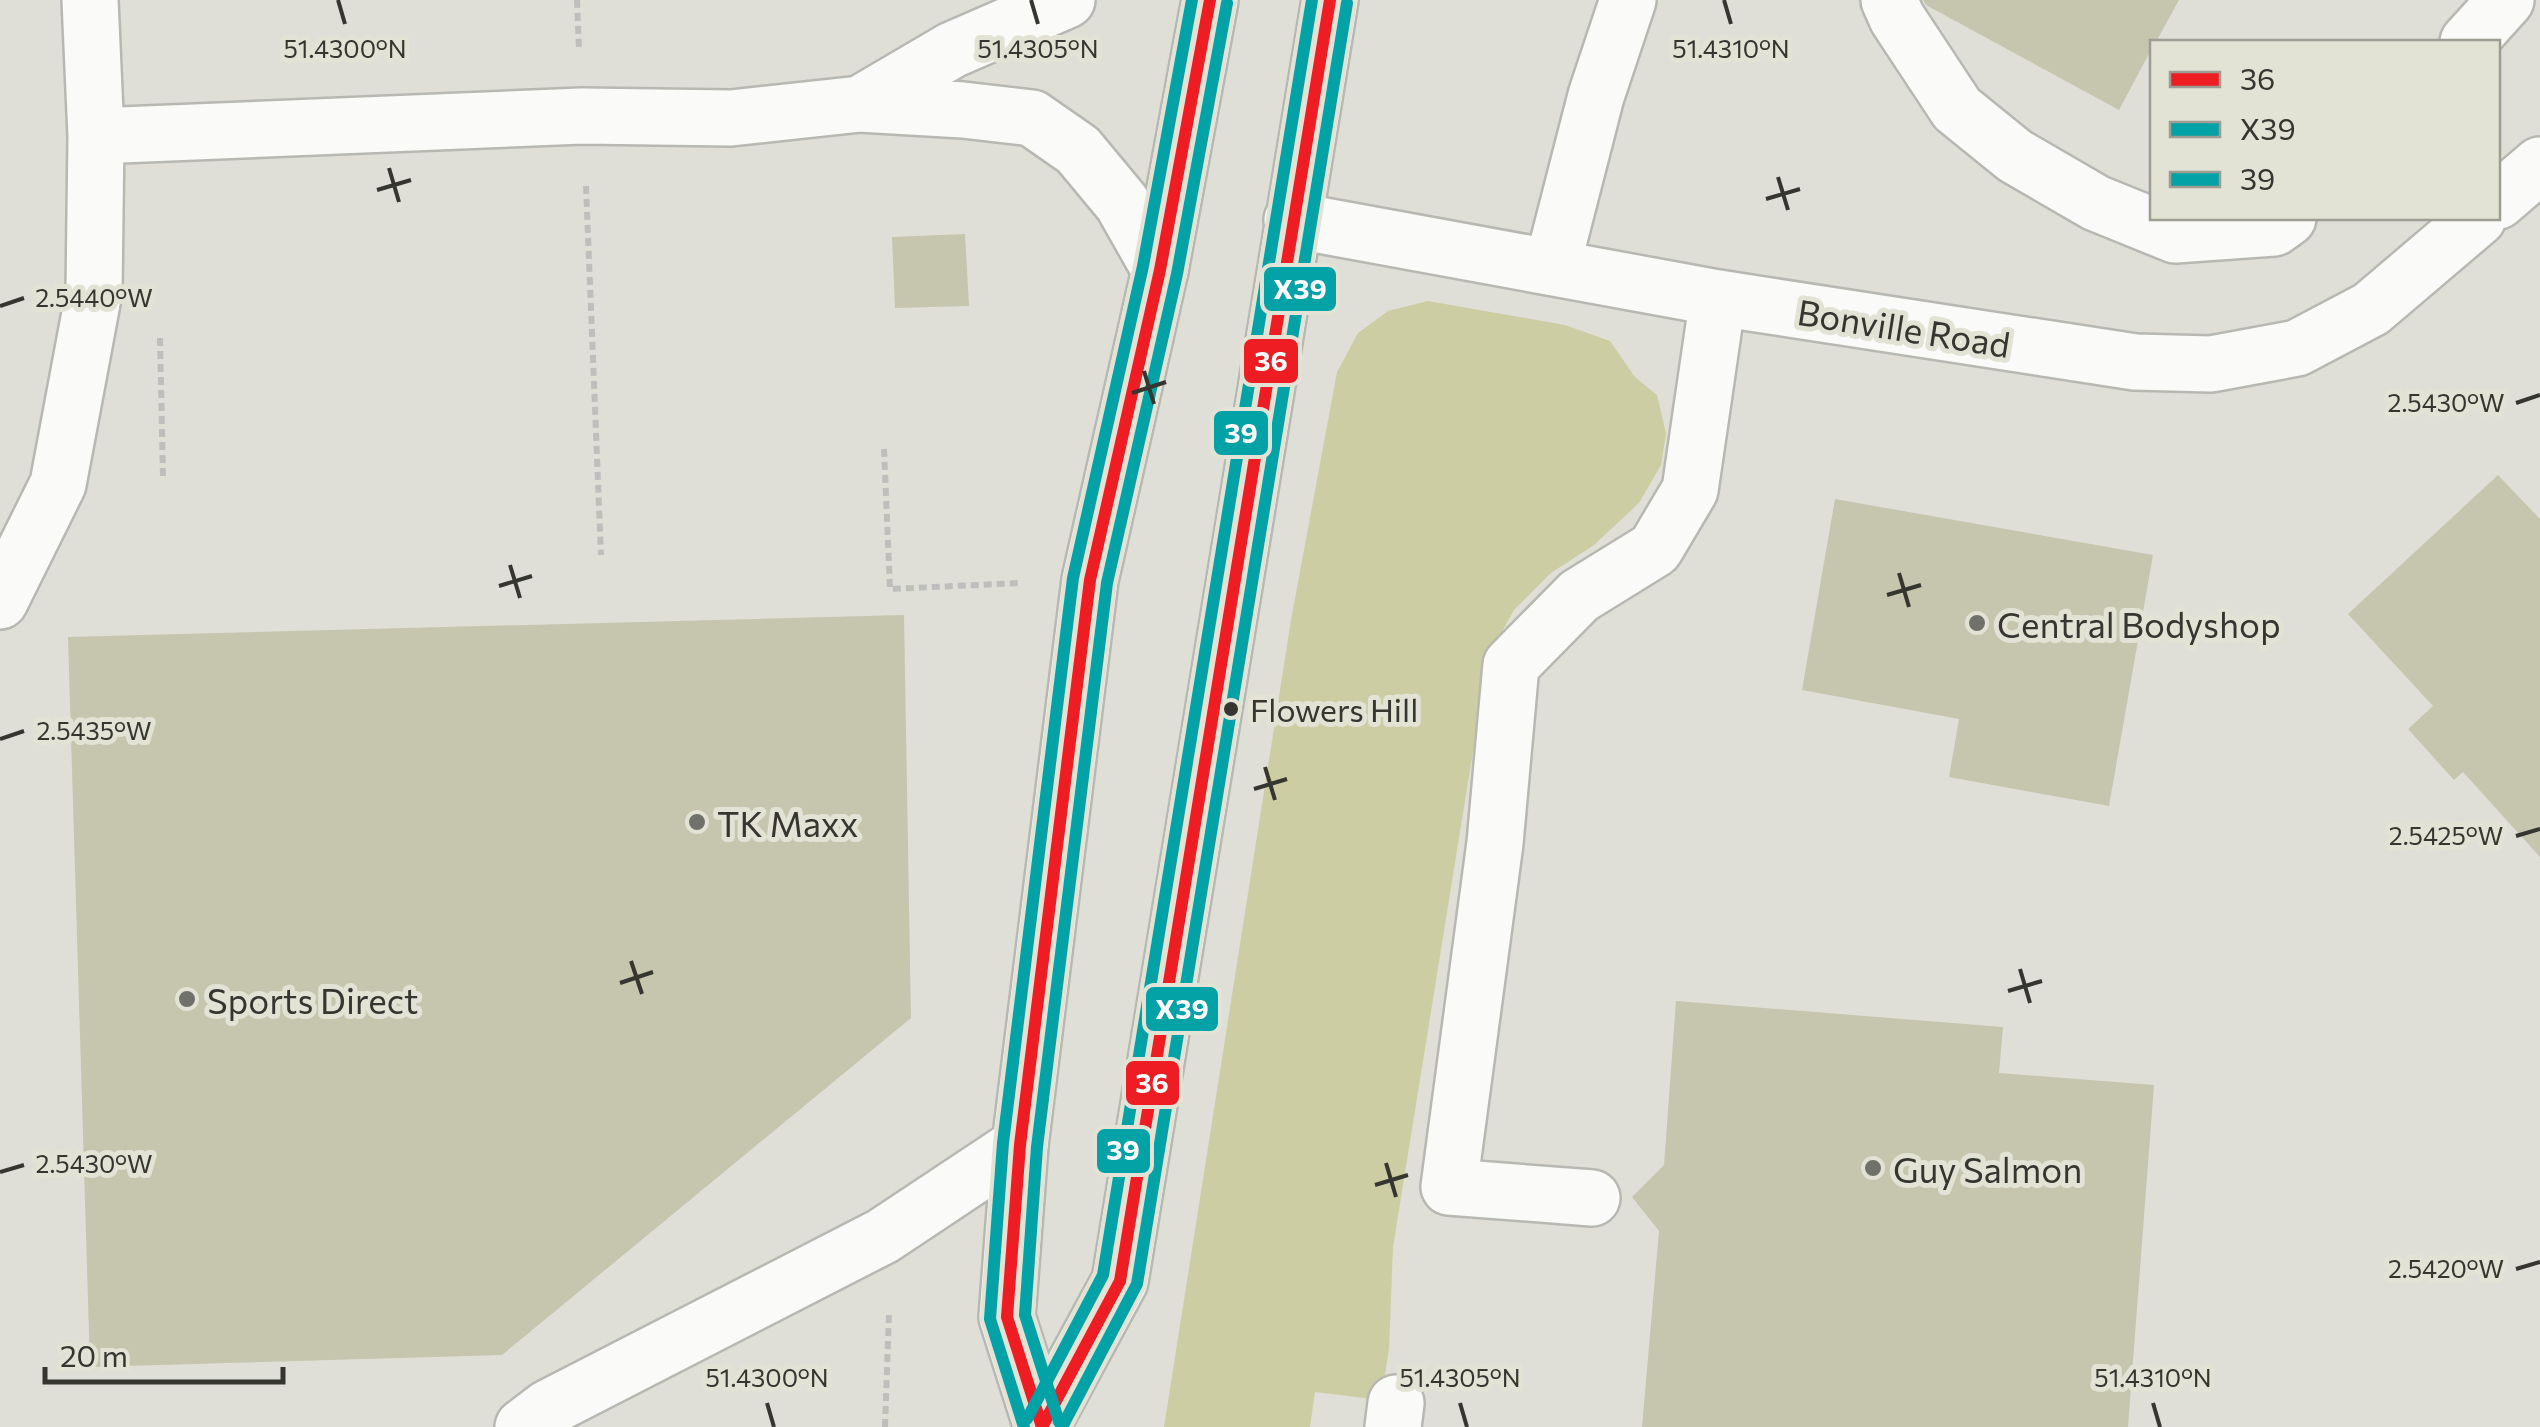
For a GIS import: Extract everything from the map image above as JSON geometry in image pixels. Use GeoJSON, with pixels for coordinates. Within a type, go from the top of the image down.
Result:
{"type":"FeatureCollection","features":[{"type":"Feature","properties":{"kind":"main road"},"geometry":{"type":"LineString","coordinates":[[0,601],[58,484],[94,292],[96,136],[90,0]]}},
{"type":"Feature","properties":{"kind":"main road"},"geometry":{"type":"LineString","coordinates":[[860,104],[952,50],[1067,0]]}},
{"type":"Feature","properties":{"kind":"main road"},"geometry":{"type":"LineString","coordinates":[[1038,1426],[1006,1318],[1020,1145],[1090,580],[1160,270],[1210,0]]}},
{"type":"Feature","properties":{"kind":"main road"},"geometry":{"type":"LineString","coordinates":[[1038,1426],[1120,1281],[1330,0]]}},
{"type":"Feature","properties":{"kind":"main road"},"geometry":{"type":"LineString","coordinates":[[1552,267],[1596,96],[1628,0]]}},
{"type":"Feature","properties":{"kind":"main road"},"geometry":{"type":"LineString","coordinates":[[1889,0],[1957,109],[2015,156],[2096,203],[2175,235],[2274,228],[2285,220]]}},
{"type":"Feature","properties":{"kind":"main road"},"geometry":{"type":"LineString","coordinates":[[2470,40],[2506,0]]}},
{"type":"Feature","properties":{"kind":"main road"},"geometry":{"type":"LineString","coordinates":[[96,136],[582,116],[731,118],[860,104],[1032,118],[1078,150],[1089,163],[1122,203],[1160,270]]}},
{"type":"Feature","properties":{"kind":"main road"},"geometry":{"type":"LineString","coordinates":[[2500,199],[2540,165]]}},
{"type":"Feature","properties":{"kind":"main road","name":"Bonville Road"},"geometry":{"type":"LineString","coordinates":[[1292,220],[1718,298],[2135,362],[2210,364],[2297,348],[2371,309],[2476,220]]}},
{"type":"Feature","properties":{"kind":"main road"},"geometry":{"type":"LineString","coordinates":[[1592,1198],[1449,1187],[1495,843],[1511,665],[1579,596],[1654,549],[1690,490],[1718,298]]}},
{"type":"Feature","properties":{"kind":"main road"},"geometry":{"type":"LineString","coordinates":[[523,1427],[548,1408],[883,1236],[1020,1145]]}},
{"type":"Feature","properties":{"kind":"path"},"geometry":{"type":"LineString","coordinates":[[577,0],[602,555]]}},
{"type":"Feature","properties":{"kind":"path"},"geometry":{"type":"LineString","coordinates":[[160,324],[163,478]]}},
{"type":"Feature","properties":{"kind":"path"},"geometry":{"type":"LineString","coordinates":[[884,450],[890,589],[1090,580]]}},
{"type":"Feature","properties":{"kind":"path"},"geometry":{"type":"LineString","coordinates":[[883,1236],[891,1256],[884,1427]]}},
{"type":"Feature","properties":{"kind":"green space"},"geometry":{"type":"Polygon","coordinates":[[[1428,301],[1565,325],[1610,341],[1635,377],[1657,395],[1666,433],[1661,465],[1639,503],[1594,545],[1551,573],[1514,610],[1493,648],[1485,677],[1393,1247],[1389,1349],[1381,1400],[1315,1392],[1310,1427],[1164,1427],[1291,620],[1337,372],[1358,333],[1388,311],[1428,301]]]}},
{"type":"Feature","properties":{"kind":"building"},"geometry":{"type":"Polygon","coordinates":[[[1923,0],[2179,0],[2157,40],[2150,40],[2150,52],[2119,110],[1923,0]]]}},
{"type":"Feature","properties":{"kind":"building"},"geometry":{"type":"Polygon","coordinates":[[[965,234],[969,306],[895,308],[892,237],[965,234]]]}},
{"type":"Feature","properties":{"kind":"building"},"geometry":{"type":"Polygon","coordinates":[[[2498,475],[2540,519],[2540,857],[2463,772],[2454,780],[2408,729],[2433,706],[2348,614],[2498,475]]]}},
{"type":"Feature","properties":{"kind":"building","name":"Central Bodyshop"},"geometry":{"type":"Polygon","coordinates":[[[1835,499],[2153,555],[2109,806],[1949,777],[1959,719],[1802,690],[1835,499]]]}},
{"type":"Feature","properties":{"kind":"building"},"geometry":{"type":"Polygon","coordinates":[[[904,615],[911,1018],[502,1355],[90,1367],[68,637],[904,615]]]}},
{"type":"Feature","properties":{"kind":"building"},"geometry":{"type":"Polygon","coordinates":[[[1676,1001],[2003,1027],[1999,1073],[2154,1085],[2128,1427],[1642,1427],[1659,1231],[1632,1197],[1664,1165],[1676,1001]]]}},
{"type":"Feature","properties":{"kind":"transit line","name":"39"},"geometry":{"type":"LineString","coordinates":[[1024,1427],[990,1319],[1003,1143],[1073,578],[1143,266],[1192,0]]}},
{"type":"Feature","properties":{"kind":"transit line","name":"36"},"geometry":{"type":"LineString","coordinates":[[1042,1427],[1007,1317],[1020,1145],[1090,580],[1160,270],[1210,0]]}},
{"type":"Feature","properties":{"kind":"transit line","name":"39"},"geometry":{"type":"LineString","coordinates":[[1027,1419],[1103,1275],[1312,0]]}},
{"type":"Feature","properties":{"kind":"transit line","name":"36"},"geometry":{"type":"LineString","coordinates":[[1042,1427],[1120,1281],[1330,0]]}},
{"type":"Feature","properties":{"kind":"transit line","name":"X39"},"geometry":{"type":"LineString","coordinates":[[1059,1422],[1025,1315],[1037,1147],[1107,583],[1177,274],[1227,3]]}},
{"type":"Feature","properties":{"kind":"transit line","name":"X39"},"geometry":{"type":"LineString","coordinates":[[1062,1427],[1137,1284],[1347,3]]}},
{"type":"Feature","properties":{"kind":"place","name":"Central Bodyshop"},"geometry":{"type":"Point","coordinates":[1977,623]}},
{"type":"Feature","properties":{"kind":"place","name":"Flowers Hill"},"geometry":{"type":"Point","coordinates":[1231,709]}},
{"type":"Feature","properties":{"kind":"place","name":"TK Maxx"},"geometry":{"type":"Point","coordinates":[697,822]}},
{"type":"Feature","properties":{"kind":"place","name":"Sports Direct"},"geometry":{"type":"Point","coordinates":[187,999]}},
{"type":"Feature","properties":{"kind":"place","name":"Guy Salmon"},"geometry":{"type":"Point","coordinates":[1873,1168]}}]}
